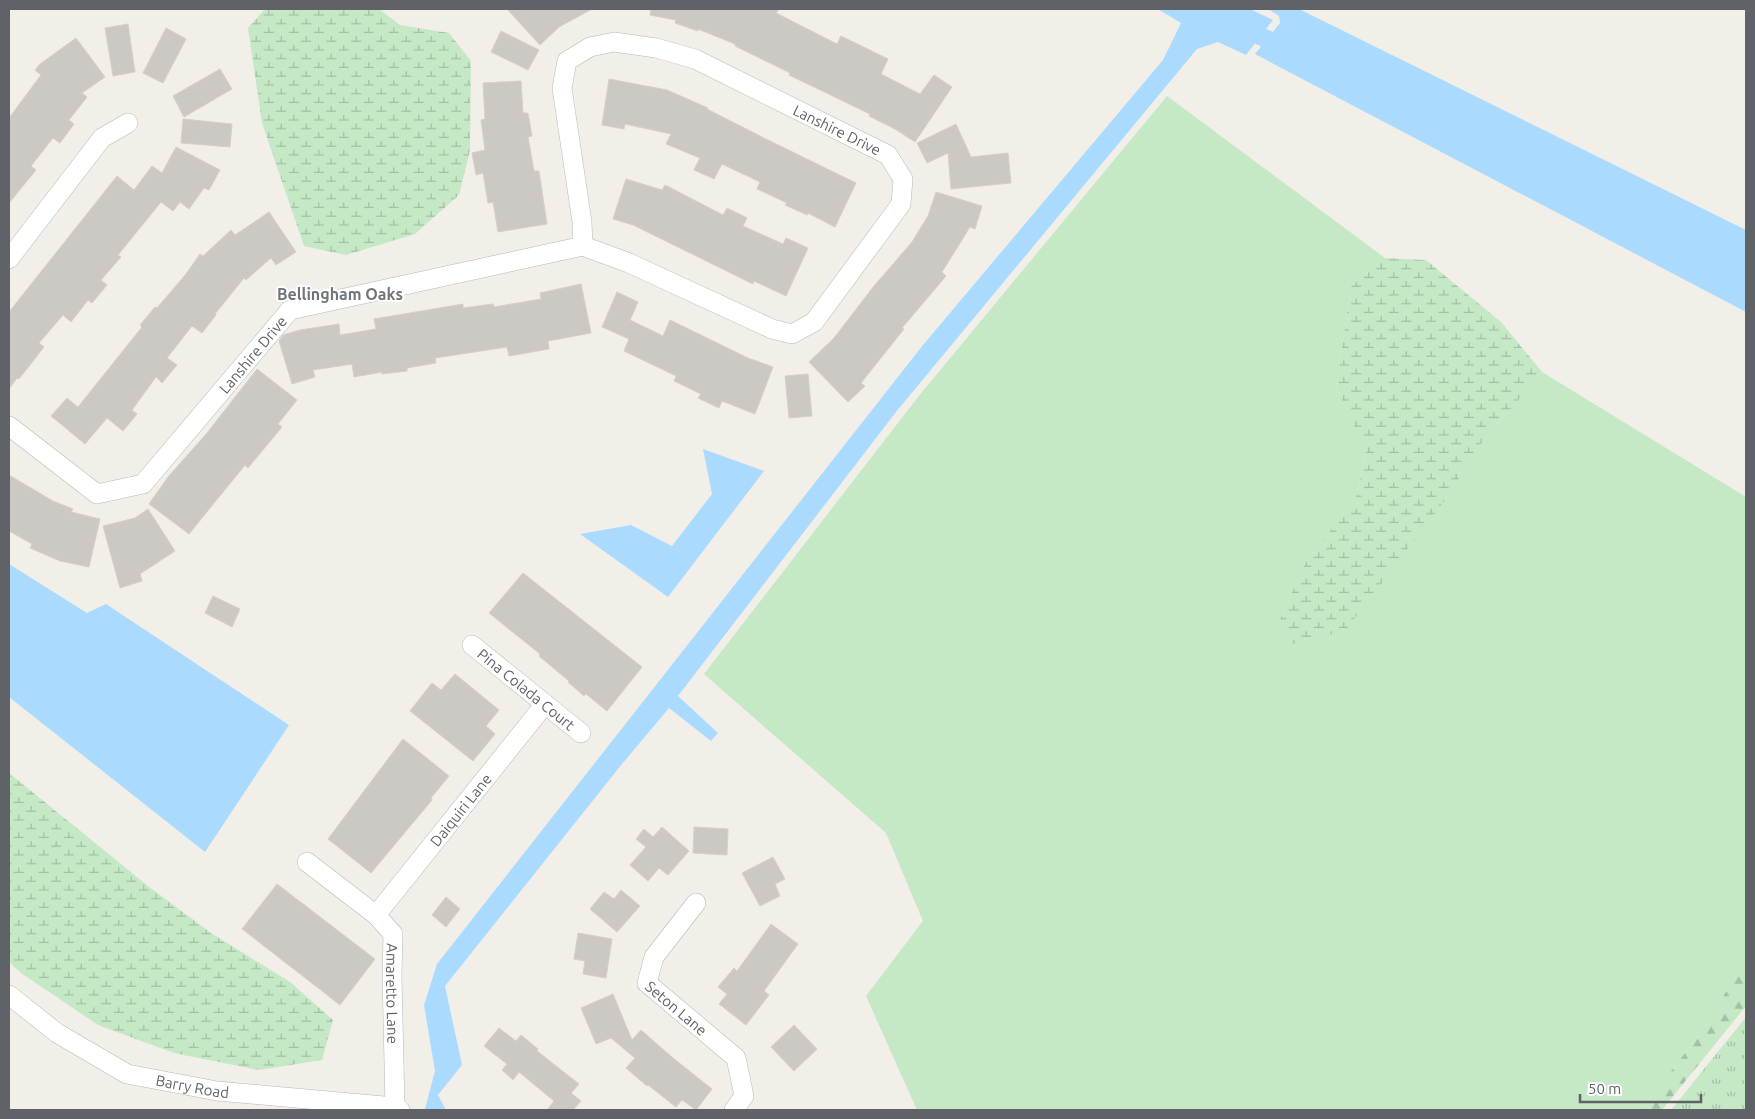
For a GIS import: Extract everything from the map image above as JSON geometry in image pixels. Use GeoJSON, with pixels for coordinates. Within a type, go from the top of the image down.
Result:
{"type":"FeatureCollection","features":[{"type":"Feature","properties":{"kind":"street","name":"Lanshire Drive"},"geometry":{"type":"LineString","coordinates":[[9,426],[97,494],[142,484],[290,310],[583,246],[629,263],[772,329],[792,334],[814,322],[901,204],[903,179],[888,155],[695,60],[656,48],[614,42],[590,47],[567,61],[562,88],[582,222],[583,246]]}},
{"type":"Feature","properties":{"kind":"street"},"geometry":{"type":"LineString","coordinates":[[9,259],[102,138],[128,123]]}},
{"type":"Feature","properties":{"kind":"street","name":"Pina Colada Court"},"geometry":{"type":"LineString","coordinates":[[472,645],[581,733]]}},
{"type":"Feature","properties":{"kind":"street","name":"Daiquiri Lane"},"geometry":{"type":"LineString","coordinates":[[376,915],[545,704]]}},
{"type":"Feature","properties":{"kind":"street","name":"Amaretto Lane"},"geometry":{"type":"LineString","coordinates":[[307,862],[376,915],[393,934],[392,976],[398,1108]]}},
{"type":"Feature","properties":{"kind":"street","name":"Seton Lane"},"geometry":{"type":"LineString","coordinates":[[696,903],[654,957],[647,983],[736,1058],[744,1096],[734,1110]]}},
{"type":"Feature","properties":{"kind":"street","name":"Barry Road"},"geometry":{"type":"LineString","coordinates":[[9,994],[57,1033],[127,1074],[217,1092],[398,1108]]}},
{"type":"Feature","properties":{"kind":"green space"},"geometry":{"type":"Polygon","coordinates":[[[265,9],[379,9],[400,25],[449,33],[471,61],[470,150],[459,195],[415,234],[346,255],[304,246],[262,123],[248,28],[265,9]]]}},
{"type":"Feature","properties":{"kind":"green space"},"geometry":{"type":"Polygon","coordinates":[[[1167,96],[1385,258],[1351,286],[1336,387],[1366,451],[1356,497],[1304,565],[1279,622],[1292,644],[1445,500],[1481,444],[1542,372],[1746,497],[1746,961],[1695,1040],[1641,1110],[917,1110],[866,996],[923,921],[886,833],[704,674],[918,397],[1167,96]]]}},
{"type":"Feature","properties":{"kind":"green space"},"geometry":{"type":"Polygon","coordinates":[[[1385,258],[1426,260],[1501,322],[1542,372],[1481,444],[1445,500],[1345,631],[1292,644],[1279,622],[1304,565],[1356,497],[1366,452],[1336,387],[1351,286],[1385,258]]]}},
{"type":"Feature","properties":{"kind":"green space"},"geometry":{"type":"Polygon","coordinates":[[[9,773],[148,886],[211,933],[290,982],[333,1020],[322,1060],[259,1070],[174,1053],[98,1025],[21,973],[9,962],[9,773]]]}},
{"type":"Feature","properties":{"kind":"green space"},"geometry":{"type":"Polygon","coordinates":[[[1746,961],[1746,1006],[1662,1110],[1641,1110],[1695,1040],[1746,961]]]}},
{"type":"Feature","properties":{"kind":"green space"},"geometry":{"type":"Polygon","coordinates":[[[1746,1017],[1746,1110],[1671,1110],[1746,1017]]]}},
{"type":"Feature","properties":{"kind":"water"},"geometry":{"type":"Polygon","coordinates":[[[1158,9],[1250,9],[1273,20],[1246,55],[1218,42],[1197,49],[896,412],[678,696],[718,733],[711,741],[669,708],[445,986],[462,1065],[438,1095],[446,1110],[426,1110],[435,1071],[424,1005],[437,964],[923,345],[1163,60],[1181,23],[1158,9]]]}},
{"type":"Feature","properties":{"kind":"water"},"geometry":{"type":"Polygon","coordinates":[[[1268,9],[1299,9],[1746,230],[1746,312],[1255,54],[1280,23],[1279,16],[1268,9]]]}},
{"type":"Feature","properties":{"kind":"water"},"geometry":{"type":"Polygon","coordinates":[[[703,449],[764,471],[668,597],[580,534],[631,525],[672,546],[712,494],[703,449]]]}},
{"type":"Feature","properties":{"kind":"water"},"geometry":{"type":"Polygon","coordinates":[[[9,564],[87,613],[106,604],[289,725],[205,852],[9,697],[9,564]]]}},
{"type":"Feature","properties":{"kind":"building"},"geometry":{"type":"Polygon","coordinates":[[[507,9],[592,9],[559,27],[540,45],[507,9]]]}},
{"type":"Feature","properties":{"kind":"building"},"geometry":{"type":"Polygon","coordinates":[[[651,9],[779,9],[776,13],[837,44],[841,36],[888,59],[881,74],[920,94],[934,75],[952,87],[915,142],[869,116],[870,114],[789,75],[790,73],[735,46],[735,44],[698,29],[698,31],[675,23],[676,20],[650,15],[651,9]]]}},
{"type":"Feature","properties":{"kind":"building"},"geometry":{"type":"Polygon","coordinates":[[[128,24],[135,72],[113,76],[105,28],[128,24]]]}},
{"type":"Feature","properties":{"kind":"building"},"geometry":{"type":"Polygon","coordinates":[[[166,28],[186,39],[163,83],[143,73],[166,28]]]}},
{"type":"Feature","properties":{"kind":"building"},"geometry":{"type":"Polygon","coordinates":[[[501,31],[539,50],[528,70],[491,52],[501,31]]]}},
{"type":"Feature","properties":{"kind":"building"},"geometry":{"type":"Polygon","coordinates":[[[76,38],[105,77],[82,93],[87,97],[69,120],[74,124],[60,143],[53,138],[31,166],[36,170],[9,203],[9,118],[41,75],[35,70],[40,64],[76,38]]]}},
{"type":"Feature","properties":{"kind":"building"},"geometry":{"type":"Polygon","coordinates":[[[220,69],[232,89],[184,117],[173,96],[220,69]]]}},
{"type":"Feature","properties":{"kind":"building"},"geometry":{"type":"Polygon","coordinates":[[[609,79],[667,90],[708,108],[856,183],[835,227],[808,213],[807,215],[785,205],[787,203],[757,189],[760,182],[722,164],[714,179],[694,170],[700,158],[666,144],[671,134],[625,124],[624,129],[602,125],[609,79]]]}},
{"type":"Feature","properties":{"kind":"building"},"geometry":{"type":"Polygon","coordinates":[[[521,81],[523,113],[528,113],[532,136],[528,137],[534,171],[539,171],[547,224],[498,232],[493,202],[488,203],[483,173],[476,175],[472,153],[485,150],[481,120],[485,119],[483,83],[521,81]]]}},
{"type":"Feature","properties":{"kind":"building"},"geometry":{"type":"Polygon","coordinates":[[[183,119],[232,124],[230,147],[181,143],[183,119]]]}},
{"type":"Feature","properties":{"kind":"building"},"geometry":{"type":"Polygon","coordinates":[[[956,124],[971,157],[1008,153],[1011,183],[951,189],[948,153],[927,163],[917,143],[956,124]]]}},
{"type":"Feature","properties":{"kind":"building"},"geometry":{"type":"Polygon","coordinates":[[[176,147],[220,170],[209,190],[204,188],[189,209],[180,202],[173,211],[161,202],[118,255],[121,257],[101,280],[107,285],[92,303],[88,300],[71,322],[63,315],[39,343],[44,347],[9,389],[9,312],[117,176],[134,190],[152,166],[162,173],[176,147]]]}},
{"type":"Feature","properties":{"kind":"building"},"geometry":{"type":"Polygon","coordinates":[[[626,179],[662,190],[665,185],[723,215],[727,208],[747,218],[743,226],[783,244],[786,238],[808,248],[786,296],[754,281],[753,284],[633,225],[613,219],[626,179]]]}},
{"type":"Feature","properties":{"kind":"building"},"geometry":{"type":"Polygon","coordinates":[[[936,192],[982,206],[975,229],[970,227],[942,272],[946,276],[902,328],[904,329],[861,383],[865,386],[848,402],[809,362],[834,338],[874,286],[912,242],[928,216],[936,192]]]}},
{"type":"Feature","properties":{"kind":"building"},"geometry":{"type":"Polygon","coordinates":[[[269,212],[296,252],[276,265],[271,258],[246,280],[244,278],[202,333],[192,326],[167,358],[177,365],[162,383],[156,377],[132,410],[137,414],[123,431],[107,418],[85,444],[51,416],[67,398],[78,407],[142,327],[140,325],[186,274],[200,254],[203,256],[231,230],[235,235],[269,212]]]}},
{"type":"Feature","properties":{"kind":"building"},"geometry":{"type":"Polygon","coordinates":[[[581,284],[591,333],[548,341],[549,349],[509,356],[507,347],[435,358],[436,363],[407,368],[407,371],[382,374],[382,372],[354,377],[352,364],[313,370],[315,377],[292,384],[279,341],[283,335],[300,330],[339,324],[340,335],[376,329],[374,319],[463,304],[463,308],[493,304],[494,307],[541,299],[540,293],[581,284]]]}},
{"type":"Feature","properties":{"kind":"building"},"geometry":{"type":"Polygon","coordinates":[[[617,292],[638,302],[630,320],[663,336],[670,320],[748,358],[773,367],[755,414],[722,401],[719,408],[698,398],[701,394],[674,381],[676,376],[624,351],[629,339],[602,327],[617,292]]]}},
{"type":"Feature","properties":{"kind":"building"},"geometry":{"type":"Polygon","coordinates":[[[257,369],[297,400],[278,424],[282,427],[248,468],[245,465],[189,534],[149,504],[168,477],[207,433],[257,369]]]}},
{"type":"Feature","properties":{"kind":"building"},"geometry":{"type":"Polygon","coordinates":[[[808,374],[812,416],[789,418],[785,376],[808,374]]]}},
{"type":"Feature","properties":{"kind":"building"},"geometry":{"type":"Polygon","coordinates":[[[9,475],[53,501],[73,509],[71,512],[100,519],[89,567],[60,561],[30,548],[32,544],[9,531],[9,475]]]}},
{"type":"Feature","properties":{"kind":"building"},"geometry":{"type":"Polygon","coordinates":[[[148,509],[175,551],[140,574],[142,581],[120,588],[103,526],[135,518],[148,509]]]}},
{"type":"Feature","properties":{"kind":"building"},"geometry":{"type":"Polygon","coordinates":[[[523,573],[642,667],[607,711],[586,694],[584,696],[539,656],[540,654],[489,613],[523,573]]]}},
{"type":"Feature","properties":{"kind":"building"},"geometry":{"type":"Polygon","coordinates":[[[213,596],[240,609],[232,627],[205,613],[213,596]]]}},
{"type":"Feature","properties":{"kind":"building"},"geometry":{"type":"Polygon","coordinates":[[[455,674],[499,710],[486,726],[495,734],[473,761],[410,711],[432,683],[441,690],[455,674]]]}},
{"type":"Feature","properties":{"kind":"building"},"geometry":{"type":"Polygon","coordinates":[[[403,739],[449,776],[431,798],[432,800],[371,873],[328,839],[403,739]]]}},
{"type":"Feature","properties":{"kind":"building"},"geometry":{"type":"Polygon","coordinates":[[[662,827],[689,851],[668,875],[659,868],[648,881],[630,865],[646,847],[636,839],[644,829],[653,837],[662,827]]]}},
{"type":"Feature","properties":{"kind":"building"},"geometry":{"type":"Polygon","coordinates":[[[694,827],[728,829],[727,855],[693,853],[694,827]]]}},
{"type":"Feature","properties":{"kind":"building"},"geometry":{"type":"Polygon","coordinates":[[[773,857],[785,879],[775,884],[780,896],[760,906],[742,873],[773,857]]]}},
{"type":"Feature","properties":{"kind":"building"},"geometry":{"type":"Polygon","coordinates":[[[277,884],[375,959],[340,1005],[242,929],[277,884]]]}},
{"type":"Feature","properties":{"kind":"building"},"geometry":{"type":"Polygon","coordinates":[[[621,890],[640,906],[617,932],[590,909],[604,892],[614,899],[621,890]]]}},
{"type":"Feature","properties":{"kind":"building"},"geometry":{"type":"Polygon","coordinates":[[[446,897],[460,909],[446,927],[432,915],[446,897]]]}},
{"type":"Feature","properties":{"kind":"building"},"geometry":{"type":"Polygon","coordinates":[[[771,924],[798,944],[764,991],[769,995],[746,1025],[719,1004],[727,994],[718,987],[734,968],[737,971],[771,924]]]}},
{"type":"Feature","properties":{"kind":"building"},"geometry":{"type":"Polygon","coordinates":[[[578,933],[612,939],[606,978],[583,974],[585,961],[574,959],[578,933]]]}},
{"type":"Feature","properties":{"kind":"building"},"geometry":{"type":"Polygon","coordinates":[[[613,994],[632,1040],[641,1030],[712,1089],[696,1110],[682,1100],[676,1107],[647,1086],[626,1068],[635,1058],[611,1038],[596,1044],[581,1008],[613,994]]]}},
{"type":"Feature","properties":{"kind":"building"},"geometry":{"type":"Polygon","coordinates":[[[794,1025],[817,1049],[794,1071],[771,1047],[794,1025]]]}},
{"type":"Feature","properties":{"kind":"building"},"geometry":{"type":"Polygon","coordinates":[[[499,1028],[516,1041],[521,1035],[538,1049],[537,1051],[579,1084],[571,1093],[581,1101],[573,1110],[547,1110],[554,1101],[519,1072],[513,1080],[502,1070],[507,1064],[484,1046],[499,1028]]]}},
{"type":"Feature","properties":{"kind":"waterway"},"geometry":{"type":"LineString","coordinates":[[1209,9],[1289,49]]}},
{"type":"Feature","properties":{"kind":"district","name":"Bellingham Oaks"},"geometry":{"type":"Point","coordinates":[340,294]}}]}
